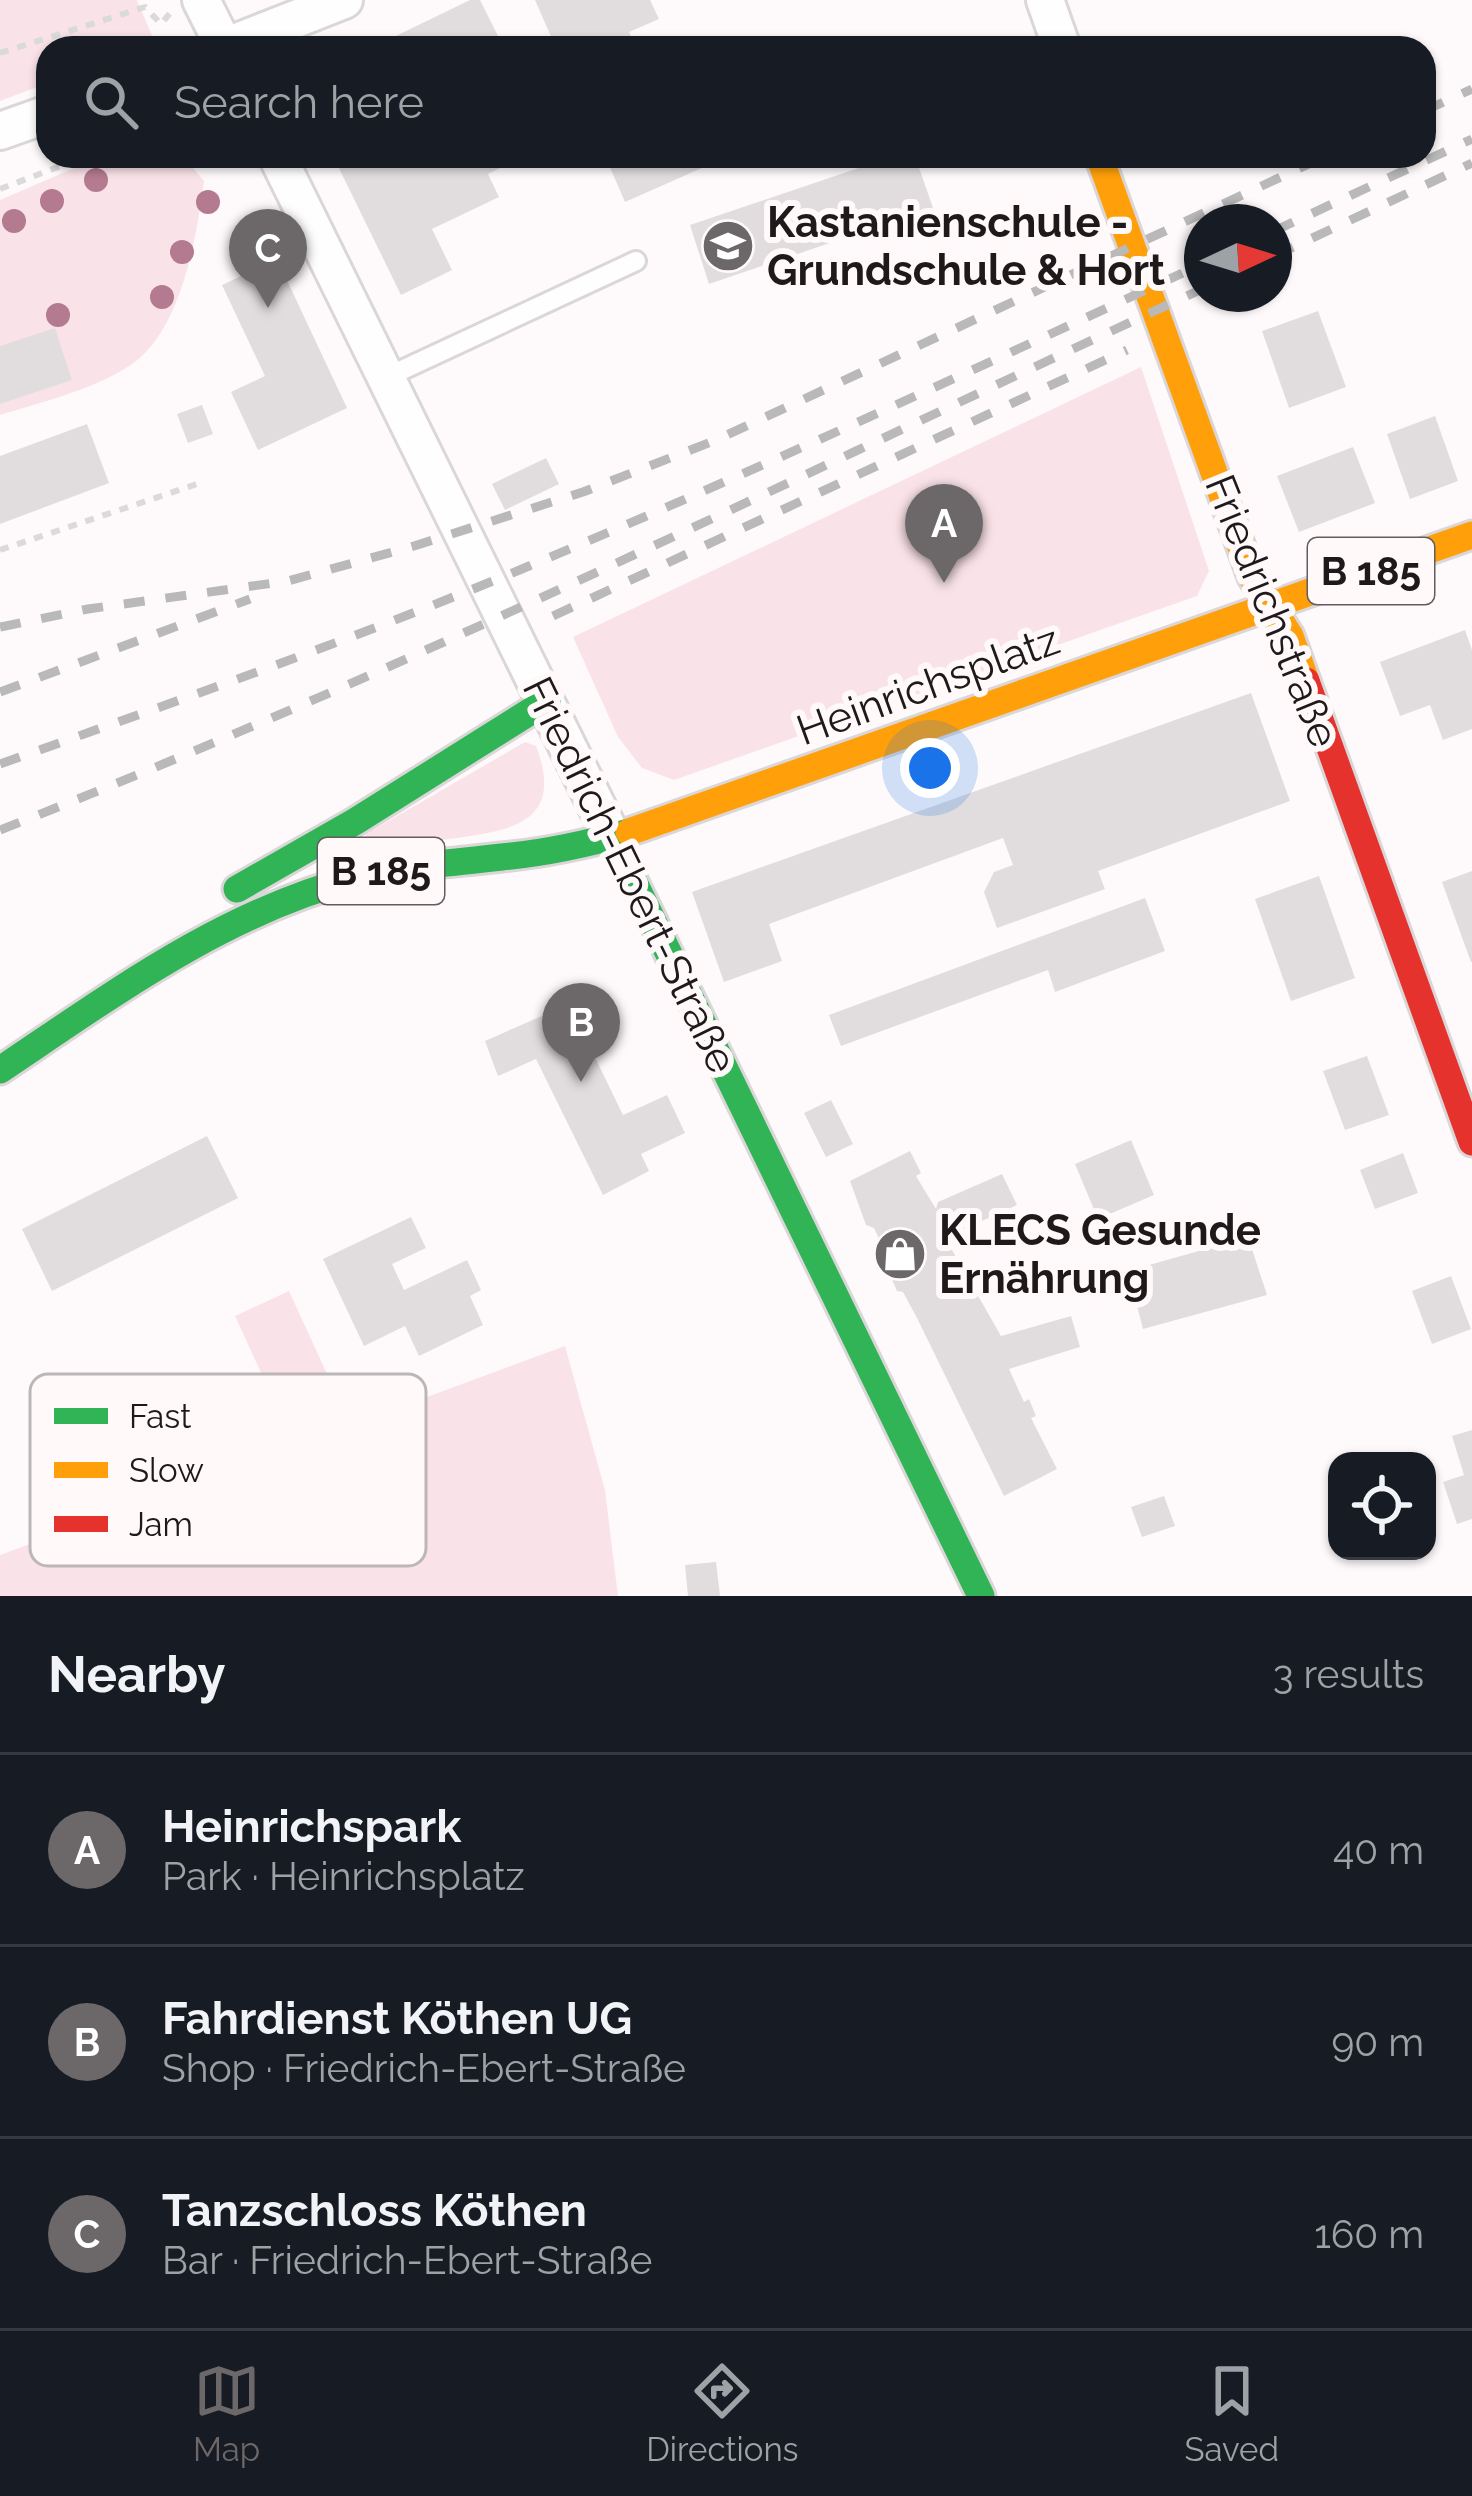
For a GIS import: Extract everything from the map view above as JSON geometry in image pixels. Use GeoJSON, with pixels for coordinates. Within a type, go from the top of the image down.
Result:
{"type":"FeatureCollection","features":[{"type":"Feature","properties":{"kind":"main road","name":"Friedrichstraße"},"geometry":{"type":"LineString","coordinates":[[1103,168],[1252,578],[1290,636],[1458,1062],[1472,1142]]}},
{"type":"Feature","properties":{"kind":"main road","name":"B 185"},"geometry":{"type":"LineString","coordinates":[[1270,607],[1472,535]]}},
{"type":"Feature","properties":{"kind":"main road","name":"Heinrichsplatz"},"geometry":{"type":"LineString","coordinates":[[612,837],[700,811],[1270,607]]}},
{"type":"Feature","properties":{"kind":"main road"},"geometry":{"type":"LineString","coordinates":[[167,959],[211,904],[356,821],[547,701]]}},
{"type":"Feature","properties":{"kind":"main road","name":"B 185"},"geometry":{"type":"LineString","coordinates":[[0,1070],[167,959],[245,916],[352,878],[522,855],[612,837]]}},
{"type":"Feature","properties":{"kind":"main road","name":"Friedrich-Ebert-Straße"},"geometry":{"type":"LineString","coordinates":[[612,837],[981,1596]]}},
{"type":"Feature","properties":{"kind":"street"},"geometry":{"type":"LineString","coordinates":[[253,36],[344,0]]}},
{"type":"Feature","properties":{"kind":"street"},"geometry":{"type":"LineString","coordinates":[[1045,0],[1058,36]]}},
{"type":"Feature","properties":{"kind":"street"},"geometry":{"type":"LineString","coordinates":[[202,1],[218,36]]}},
{"type":"Feature","properties":{"kind":"street"},"geometry":{"type":"LineString","coordinates":[[0,131],[36,118]]}},
{"type":"Feature","properties":{"kind":"street","name":"Friedrich-Ebert-Straße"},"geometry":{"type":"LineString","coordinates":[[283,168],[612,837]]}},
{"type":"Feature","properties":{"kind":"lane"},"geometry":{"type":"LineString","coordinates":[[387,377],[636,261]]}},
{"type":"Feature","properties":{"kind":"path"},"geometry":{"type":"LineString","coordinates":[[54,36],[145,7],[161,24],[170,13],[202,1]]}},
{"type":"Feature","properties":{"kind":"path"},"geometry":{"type":"LineString","coordinates":[[0,53],[36,42]]}},
{"type":"Feature","properties":{"kind":"path"},"geometry":{"type":"LineString","coordinates":[[0,189],[55,168]]}},
{"type":"Feature","properties":{"kind":"path"},"geometry":{"type":"LineString","coordinates":[[0,550],[200,483]]}},
{"type":"Feature","properties":{"kind":"shaded area"},"geometry":{"type":"Polygon","coordinates":[[[0,0],[137,0],[152,36],[36,36],[36,88],[0,101],[0,0]]]}},
{"type":"Feature","properties":{"kind":"shaded area"},"geometry":{"type":"Polygon","coordinates":[[[74,168],[193,168],[204,181],[179,296],[144,354],[114,375],[0,415],[0,200],[74,168]]]}},
{"type":"Feature","properties":{"kind":"shaded area"},"geometry":{"type":"Polygon","coordinates":[[[1141,367],[1209,571],[1197,596],[674,780],[642,768],[618,737],[573,637],[1141,367]]]}},
{"type":"Feature","properties":{"kind":"shaded area"},"geometry":{"type":"Polygon","coordinates":[[[525,742],[536,746],[544,792],[526,819],[492,832],[364,850],[366,834],[525,742]]]}},
{"type":"Feature","properties":{"kind":"shaded area"},"geometry":{"type":"Polygon","coordinates":[[[289,1291],[327,1374],[262,1374],[235,1316],[289,1291]]]}},
{"type":"Feature","properties":{"kind":"shaded area"},"geometry":{"type":"Polygon","coordinates":[[[565,1346],[605,1490],[618,1596],[0,1596],[0,1555],[30,1544],[30,1566],[426,1566],[426,1397],[565,1346]]]}},
{"type":"Feature","properties":{"kind":"building"},"geometry":{"type":"Polygon","coordinates":[[[470,0],[480,0],[498,36],[396,36],[470,0]]]}},
{"type":"Feature","properties":{"kind":"building"},"geometry":{"type":"Polygon","coordinates":[[[535,0],[650,0],[659,19],[629,32],[631,36],[551,36],[535,0]]]}},
{"type":"Feature","properties":{"kind":"building"},"geometry":{"type":"Polygon","coordinates":[[[339,168],[500,168],[488,174],[499,197],[432,229],[452,270],[401,295],[339,168]]]}},
{"type":"Feature","properties":{"kind":"building"},"geometry":{"type":"Polygon","coordinates":[[[610,168],[702,168],[625,202],[610,168]]]}},
{"type":"Feature","properties":{"kind":"building"},"geometry":{"type":"Polygon","coordinates":[[[859,168],[919,168],[933,208],[709,284],[690,225],[859,168]]]}},
{"type":"Feature","properties":{"kind":"building"},"geometry":{"type":"Polygon","coordinates":[[[277,259],[347,408],[258,450],[231,392],[265,376],[222,285],[277,259]]]}},
{"type":"Feature","properties":{"kind":"building"},"geometry":{"type":"Polygon","coordinates":[[[1318,311],[1346,387],[1289,408],[1262,331],[1318,311]]]}},
{"type":"Feature","properties":{"kind":"building"},"geometry":{"type":"Polygon","coordinates":[[[55,328],[72,380],[0,404],[0,346],[55,328]]]}},
{"type":"Feature","properties":{"kind":"building"},"geometry":{"type":"Polygon","coordinates":[[[202,405],[213,434],[188,443],[177,414],[202,405]]]}},
{"type":"Feature","properties":{"kind":"building"},"geometry":{"type":"Polygon","coordinates":[[[1435,416],[1458,481],[1410,499],[1387,434],[1435,416]]]}},
{"type":"Feature","properties":{"kind":"building"},"geometry":{"type":"Polygon","coordinates":[[[87,424],[109,483],[0,524],[0,456],[87,424]]]}},
{"type":"Feature","properties":{"kind":"building"},"geometry":{"type":"Polygon","coordinates":[[[1353,447],[1375,503],[1299,532],[1277,476],[1353,447]]]}},
{"type":"Feature","properties":{"kind":"building"},"geometry":{"type":"Polygon","coordinates":[[[546,458],[559,484],[505,510],[492,484],[546,458]]]}},
{"type":"Feature","properties":{"kind":"building"},"geometry":{"type":"Polygon","coordinates":[[[1465,630],[1472,650],[1472,729],[1443,740],[1430,705],[1400,716],[1380,662],[1465,630]]]}},
{"type":"Feature","properties":{"kind":"building"},"geometry":{"type":"Polygon","coordinates":[[[1251,693],[1290,801],[1098,871],[1105,889],[997,928],[984,892],[994,872],[1013,865],[1003,838],[769,924],[782,961],[724,982],[692,892],[1251,693]]]}},
{"type":"Feature","properties":{"kind":"building"},"geometry":{"type":"Polygon","coordinates":[[[1472,871],[1472,962],[1471,962],[1442,882],[1472,871]]]}},
{"type":"Feature","properties":{"kind":"building"},"geometry":{"type":"Polygon","coordinates":[[[1319,876],[1355,978],[1291,1001],[1255,899],[1319,876]]]}},
{"type":"Feature","properties":{"kind":"building"},"geometry":{"type":"Polygon","coordinates":[[[1145,898],[1165,951],[1055,992],[1048,970],[841,1046],[829,1015],[1145,898]]]}},
{"type":"Feature","properties":{"kind":"building"},"geometry":{"type":"Polygon","coordinates":[[[569,1004],[623,1115],[667,1095],[685,1133],[641,1154],[649,1171],[603,1195],[536,1059],[498,1076],[485,1041],[569,1004]]]}},
{"type":"Feature","properties":{"kind":"building"},"geometry":{"type":"Polygon","coordinates":[[[1367,1056],[1389,1115],[1345,1130],[1323,1071],[1367,1056]]]}},
{"type":"Feature","properties":{"kind":"building"},"geometry":{"type":"Polygon","coordinates":[[[831,1100],[853,1144],[826,1157],[804,1113],[831,1100]]]}},
{"type":"Feature","properties":{"kind":"building"},"geometry":{"type":"Polygon","coordinates":[[[207,1136],[238,1198],[52,1291],[22,1229],[207,1136]]]}},
{"type":"Feature","properties":{"kind":"building"},"geometry":{"type":"Polygon","coordinates":[[[1131,1140],[1154,1195],[1098,1219],[1075,1164],[1131,1140]]]}},
{"type":"Feature","properties":{"kind":"building"},"geometry":{"type":"Polygon","coordinates":[[[910,1151],[921,1173],[916,1176],[936,1209],[938,1202],[1002,1174],[1017,1205],[951,1235],[948,1243],[1001,1336],[1071,1316],[1080,1347],[1009,1369],[1024,1402],[1029,1399],[1036,1416],[1031,1418],[1057,1469],[1004,1496],[917,1318],[903,1292],[897,1291],[891,1277],[894,1271],[874,1228],[866,1225],[850,1181],[910,1151]]]}},
{"type":"Feature","properties":{"kind":"building"},"geometry":{"type":"Polygon","coordinates":[[[1403,1153],[1418,1193],[1375,1209],[1360,1170],[1403,1153]]]}},
{"type":"Feature","properties":{"kind":"building"},"geometry":{"type":"Polygon","coordinates":[[[411,1217],[426,1248],[392,1264],[404,1290],[467,1260],[481,1290],[470,1296],[483,1325],[419,1356],[405,1326],[364,1346],[323,1259],[411,1217]]]}},
{"type":"Feature","properties":{"kind":"building"},"geometry":{"type":"Polygon","coordinates":[[[1248,1237],[1267,1295],[1143,1329],[1128,1271],[1248,1237]]]}},
{"type":"Feature","properties":{"kind":"building"},"geometry":{"type":"Polygon","coordinates":[[[1451,1276],[1471,1329],[1432,1344],[1412,1291],[1451,1276]]]}},
{"type":"Feature","properties":{"kind":"building"},"geometry":{"type":"Polygon","coordinates":[[[1472,1430],[1472,1519],[1457,1524],[1443,1482],[1464,1475],[1452,1436],[1472,1430]]]}},
{"type":"Feature","properties":{"kind":"building"},"geometry":{"type":"Polygon","coordinates":[[[1164,1496],[1175,1526],[1142,1537],[1131,1507],[1164,1496]]]}},
{"type":"Feature","properties":{"kind":"building"},"geometry":{"type":"Polygon","coordinates":[[[716,1562],[720,1596],[688,1596],[685,1565],[716,1562]]]}},
{"type":"Feature","properties":{"kind":"railway"},"geometry":{"type":"LineString","coordinates":[[1436,106],[1472,89]]}},
{"type":"Feature","properties":{"kind":"railway"},"geometry":{"type":"LineString","coordinates":[[1436,156],[1472,139]]}},
{"type":"Feature","properties":{"kind":"railway"},"geometry":{"type":"LineString","coordinates":[[1292,248],[1472,163]]}},
{"type":"Feature","properties":{"kind":"railway"},"geometry":{"type":"LineString","coordinates":[[0,627],[88,609],[288,581],[583,492],[716,440],[1300,168]]}},
{"type":"Feature","properties":{"kind":"railway"},"geometry":{"type":"LineString","coordinates":[[1292,223],[1410,168]]}},
{"type":"Feature","properties":{"kind":"railway"},"geometry":{"type":"LineString","coordinates":[[0,764],[332,644],[529,566],[1184,272]]}},
{"type":"Feature","properties":{"kind":"railway"},"geometry":{"type":"LineString","coordinates":[[0,830],[455,637],[1184,297]]}},
{"type":"Feature","properties":{"kind":"railway"},"geometry":{"type":"LineString","coordinates":[[553,616],[1127,350]]}},
{"type":"Feature","properties":{"kind":"railway"},"geometry":{"type":"LineString","coordinates":[[0,692],[250,599]]}},
{"type":"Feature","properties":{"kind":"traffic: fast"},"geometry":{"type":"LineString","coordinates":[[237,889],[547,701]]}},
{"type":"Feature","properties":{"kind":"traffic: fast"},"geometry":{"type":"LineString","coordinates":[[0,1070],[170,959],[307,893],[392,870],[534,853],[629,832]]}},
{"type":"Feature","properties":{"kind":"traffic: fast"},"geometry":{"type":"LineString","coordinates":[[612,837],[981,1596]]}},
{"type":"Feature","properties":{"kind":"traffic: slow"},"geometry":{"type":"LineString","coordinates":[[1103,168],[1252,577],[1290,636],[1306,681]]}},
{"type":"Feature","properties":{"kind":"traffic: slow"},"geometry":{"type":"LineString","coordinates":[[629,832],[1472,535]]}},
{"type":"Feature","properties":{"kind":"traffic: jam"},"geometry":{"type":"LineString","coordinates":[[1306,681],[1472,1142]]}},
{"type":"Feature","properties":{"kind":"place","name":"Kastanienschule - Grundschule & Hort"},"geometry":{"type":"Point","coordinates":[728,246]}},
{"type":"Feature","properties":{"kind":"place","name":"Tanzschloss Köthen"},"geometry":{"type":"Point","coordinates":[268,308]}},
{"type":"Feature","properties":{"kind":"place","name":"Heinrichspark"},"geometry":{"type":"Point","coordinates":[944,583]}},
{"type":"Feature","properties":{"kind":"place","name":"Fahrdienst Köthen UG"},"geometry":{"type":"Point","coordinates":[581,1082]}},
{"type":"Feature","properties":{"kind":"place","name":"KLECS Gesunde Ernährung"},"geometry":{"type":"Point","coordinates":[900,1254]}}]}
